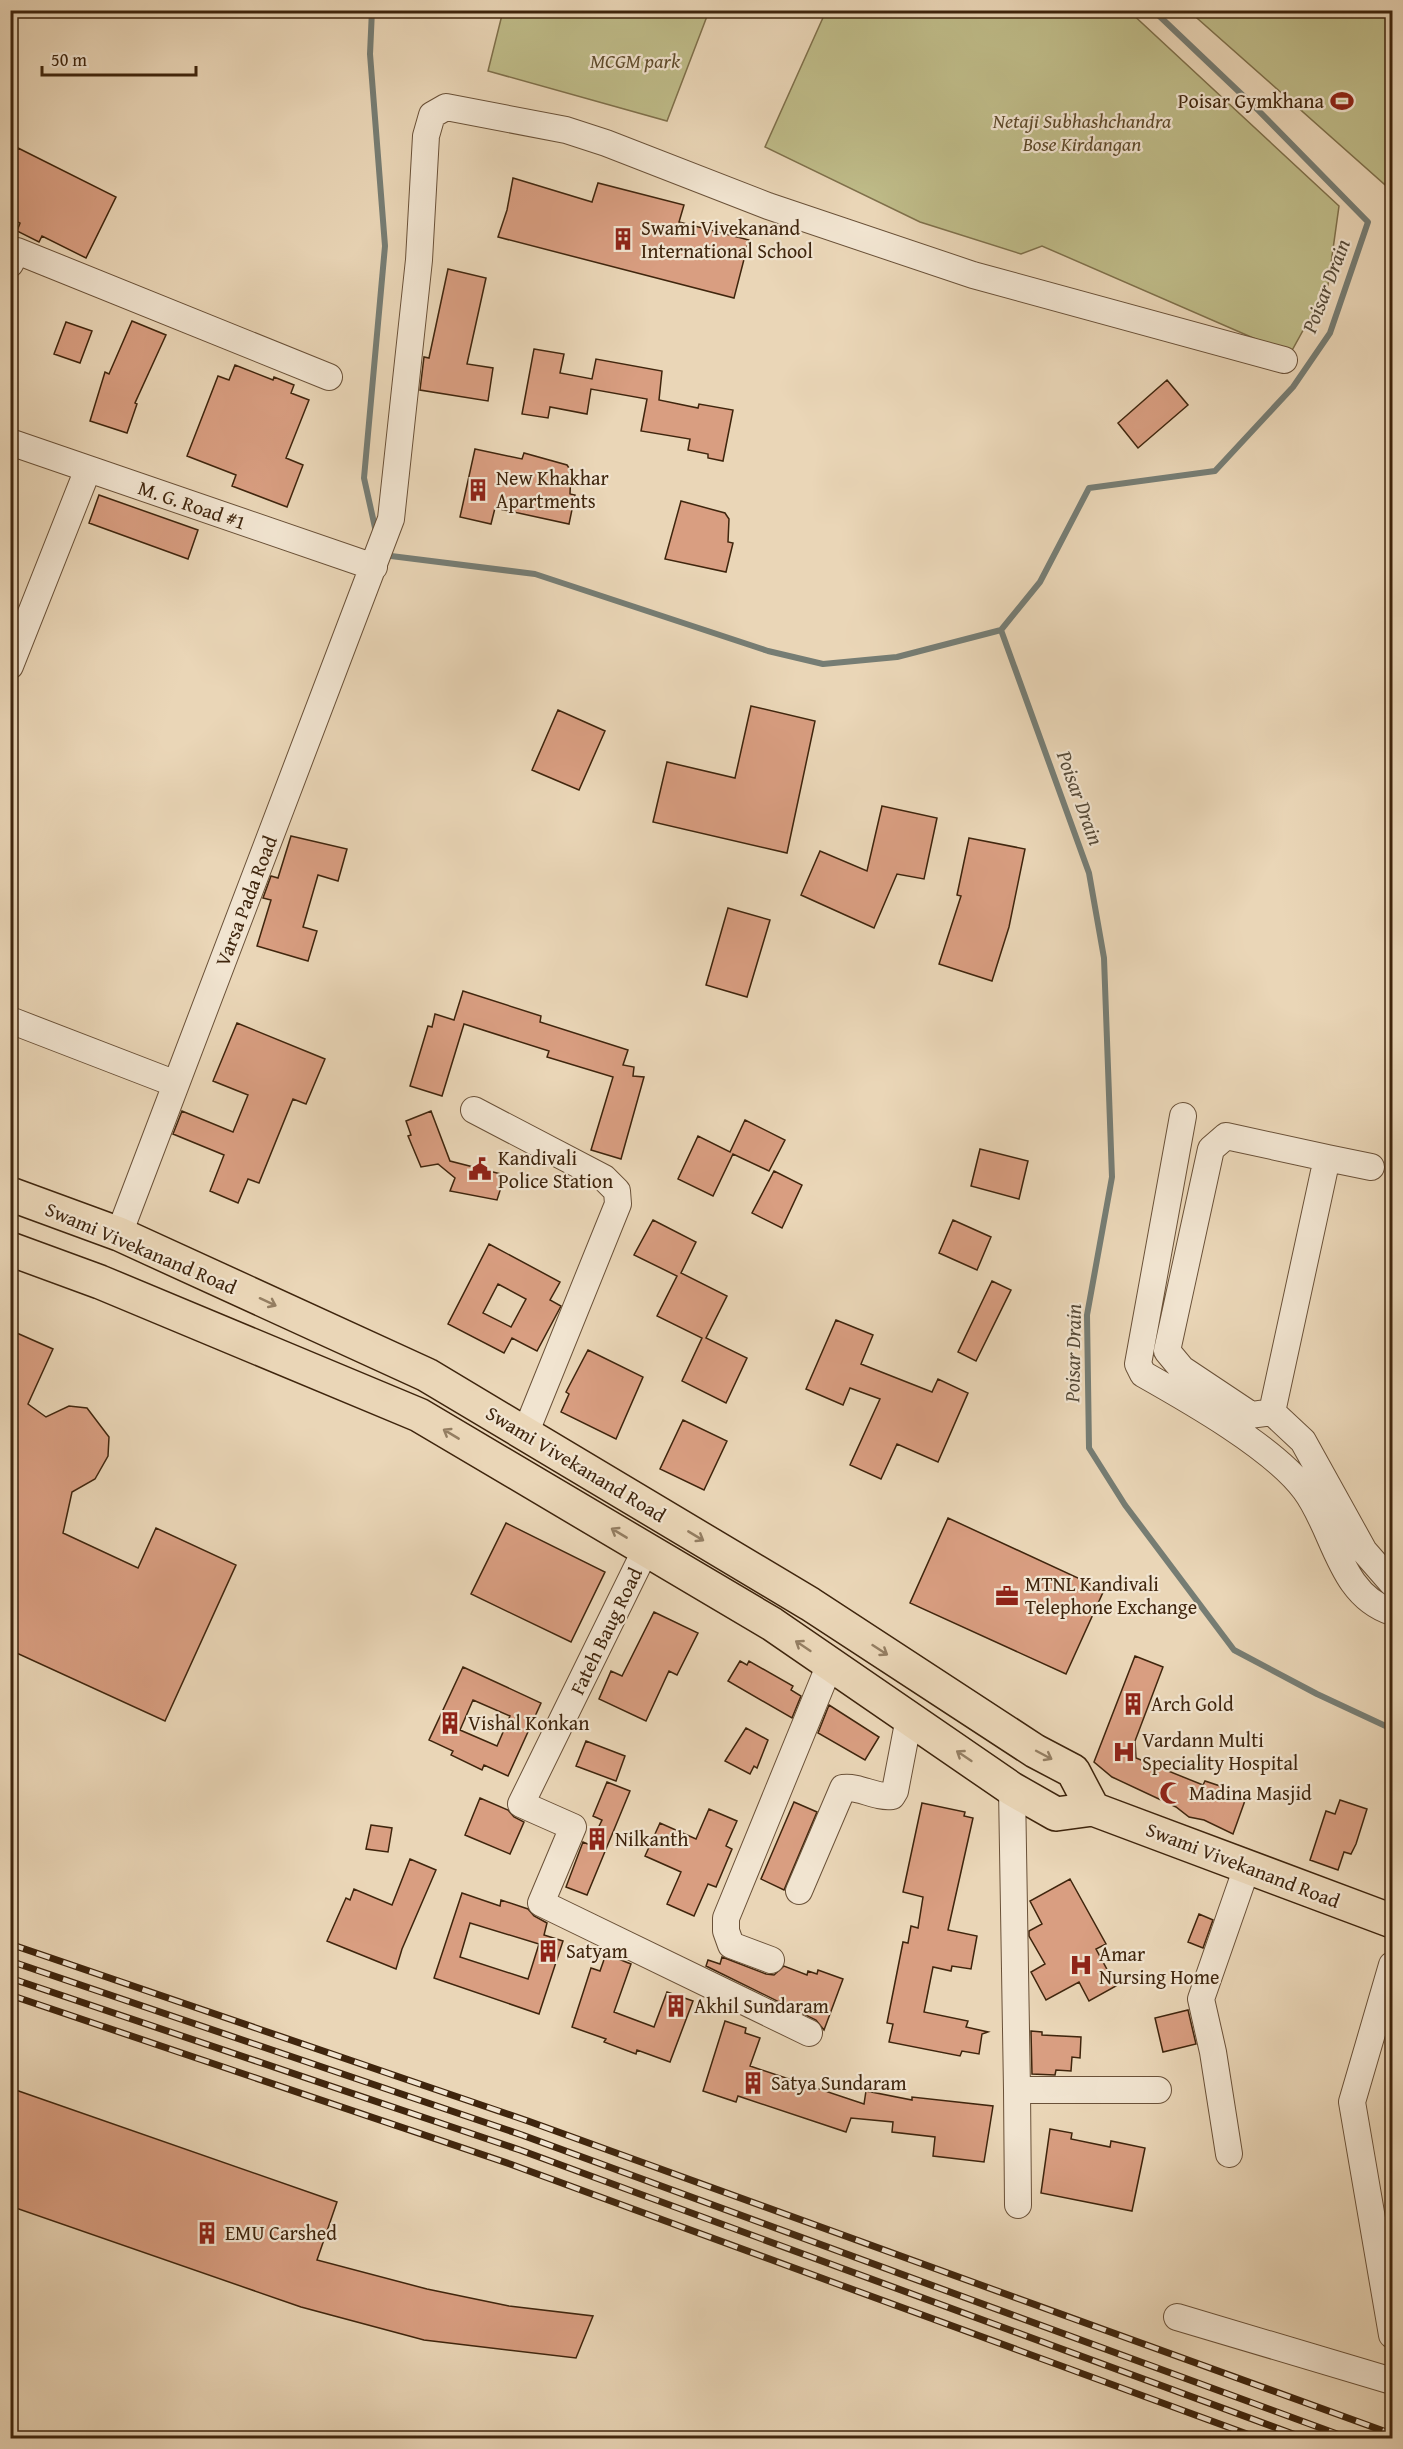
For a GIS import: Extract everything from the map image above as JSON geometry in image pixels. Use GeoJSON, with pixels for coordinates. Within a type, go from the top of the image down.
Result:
{"type":"FeatureCollection","features":[{"type":"Feature","properties":{"kind":"main road","name":"Swami Vivekanand Road"},"geometry":{"type":"LineString","coordinates":[[10,1194],[119,1234],[427,1375],[810,1604],[1035,1750],[1073,1771],[1093,1809]]}},
{"type":"Feature","properties":{"kind":"main road","name":"Swami Vivekanand Road"},"geometry":{"type":"LineString","coordinates":[[10,1249],[100,1282],[419,1415],[772,1624],[1012,1789],[1056,1814],[1093,1809],[1392,1921]]}},
{"type":"Feature","properties":{"kind":"street","name":"Varsa Pada Road"},"geometry":{"type":"LineString","coordinates":[[119,1234],[391,519],[419,260],[426,136],[432,115],[446,107],[566,130],[768,206],[973,275],[1284,360]]}},
{"type":"Feature","properties":{"kind":"street"},"geometry":{"type":"LineString","coordinates":[[10,264],[17,250],[329,376]]}},
{"type":"Feature","properties":{"kind":"street","name":"M. G. Road #1"},"geometry":{"type":"LineString","coordinates":[[10,442],[374,567]]}},
{"type":"Feature","properties":{"kind":"street"},"geometry":{"type":"LineString","coordinates":[[10,666],[88,469]]}},
{"type":"Feature","properties":{"kind":"street"},"geometry":{"type":"LineString","coordinates":[[10,1020],[176,1084]]}},
{"type":"Feature","properties":{"kind":"street"},"geometry":{"type":"LineString","coordinates":[[474,1110],[604,1178],[616,1191],[618,1204],[525,1434]]}},
{"type":"Feature","properties":{"kind":"street"},"geometry":{"type":"LineString","coordinates":[[1183,1116],[1138,1364],[1143,1374],[1236,1432],[1285,1468],[1305,1489],[1318,1511],[1355,1588],[1382,1608],[1392,1612]]}},
{"type":"Feature","properties":{"kind":"street"},"geometry":{"type":"LineString","coordinates":[[1272,1412],[1251,1415],[1182,1369],[1167,1351],[1211,1149],[1226,1136],[1371,1167]]}},
{"type":"Feature","properties":{"kind":"street"},"geometry":{"type":"LineString","coordinates":[[1272,1412],[1328,1158]]}},
{"type":"Feature","properties":{"kind":"street"},"geometry":{"type":"LineString","coordinates":[[1272,1412],[1303,1441],[1364,1551],[1389,1570]]}},
{"type":"Feature","properties":{"kind":"street","name":"Fateh Baug Road"},"geometry":{"type":"LineString","coordinates":[[646,1549],[521,1804],[573,1827],[541,1903],[809,2033]]}},
{"type":"Feature","properties":{"kind":"street"},"geometry":{"type":"LineString","coordinates":[[771,1960],[731,1945],[726,1931],[726,1917],[830,1664]]}},
{"type":"Feature","properties":{"kind":"street"},"geometry":{"type":"LineString","coordinates":[[799,1891],[843,1788],[850,1787],[885,1797],[892,1796],[895,1791],[909,1718]]}},
{"type":"Feature","properties":{"kind":"street"},"geometry":{"type":"LineString","coordinates":[[1012,1789],[1018,2205]]}},
{"type":"Feature","properties":{"kind":"street"},"geometry":{"type":"LineString","coordinates":[[1229,2154],[1213,2052],[1201,1999],[1247,1867]]}},
{"type":"Feature","properties":{"kind":"street"},"geometry":{"type":"LineString","coordinates":[[1392,1965],[1352,2103],[1392,2336]]}},
{"type":"Feature","properties":{"kind":"street"},"geometry":{"type":"LineString","coordinates":[[1017,2090],[1158,2090]]}},
{"type":"Feature","properties":{"kind":"street"},"geometry":{"type":"LineString","coordinates":[[1177,2317],[1392,2381]]}},
{"type":"Feature","properties":{"kind":"green space","name":"MCGM park"},"geometry":{"type":"Polygon","coordinates":[[[503,10],[709,11],[667,121],[488,71],[503,10]]]}},
{"type":"Feature","properties":{"kind":"green space","name":"Netaji Subhashchandra Bose Kirdangan"},"geometry":{"type":"Polygon","coordinates":[[[826,11],[1129,11],[1339,206],[1328,285],[1290,354],[1042,246],[1021,254],[920,222],[765,147],[826,11]]]}},
{"type":"Feature","properties":{"kind":"green space","name":"Poisar Gymkhana"},"geometry":{"type":"Polygon","coordinates":[[[1189,11],[1392,11],[1392,191],[1189,11]]]}},
{"type":"Feature","properties":{"kind":"building"},"geometry":{"type":"Polygon","coordinates":[[[18,148],[116,197],[86,258],[42,236],[39,242],[17,231],[20,223],[10,218],[10,164],[18,148]]]}},
{"type":"Feature","properties":{"kind":"building","name":"Swami Vivekanand International School"},"geometry":{"type":"Polygon","coordinates":[[[513,178],[592,202],[598,183],[684,205],[679,222],[749,240],[734,298],[498,237],[507,210],[513,178]]]}},
{"type":"Feature","properties":{"kind":"building"},"geometry":{"type":"Polygon","coordinates":[[[448,269],[486,278],[467,364],[493,368],[488,401],[420,390],[424,357],[429,358],[448,269]]]}},
{"type":"Feature","properties":{"kind":"building"},"geometry":{"type":"Polygon","coordinates":[[[132,321],[166,335],[135,403],[137,404],[127,433],[90,421],[105,372],[109,374],[132,321]]]}},
{"type":"Feature","properties":{"kind":"building"},"geometry":{"type":"Polygon","coordinates":[[[66,322],[92,331],[80,363],[54,354],[66,322]]]}},
{"type":"Feature","properties":{"kind":"building"},"geometry":{"type":"Polygon","coordinates":[[[534,349],[564,354],[560,373],[592,379],[596,359],[662,371],[659,400],[698,408],[699,404],[733,410],[723,461],[708,458],[708,454],[688,450],[690,439],[641,431],[647,399],[591,389],[587,414],[550,407],[548,418],[522,414],[534,349]]]}},
{"type":"Feature","properties":{"kind":"building"},"geometry":{"type":"Polygon","coordinates":[[[235,365],[273,380],[274,377],[294,385],[291,393],[309,400],[286,458],[303,465],[287,507],[232,486],[236,475],[187,456],[218,376],[229,380],[235,365]]]}},
{"type":"Feature","properties":{"kind":"building"},"geometry":{"type":"Polygon","coordinates":[[[1167,380],[1188,405],[1138,448],[1118,423],[1167,380]]]}},
{"type":"Feature","properties":{"kind":"building"},"geometry":{"type":"Polygon","coordinates":[[[475,449],[522,459],[524,453],[567,465],[571,471],[570,494],[575,495],[569,524],[495,508],[491,524],[460,517],[475,449]]]}},
{"type":"Feature","properties":{"kind":"building"},"geometry":{"type":"Polygon","coordinates":[[[99,495],[198,530],[188,559],[89,523],[99,495]]]}},
{"type":"Feature","properties":{"kind":"building"},"geometry":{"type":"Polygon","coordinates":[[[681,501],[725,513],[729,519],[728,542],[733,543],[726,572],[665,559],[681,501]]]}},
{"type":"Feature","properties":{"kind":"building"},"geometry":{"type":"Polygon","coordinates":[[[751,706],[815,721],[787,853],[653,822],[667,762],[735,778],[751,706]]]}},
{"type":"Feature","properties":{"kind":"building"},"geometry":{"type":"Polygon","coordinates":[[[558,710],[605,731],[579,790],[532,770],[558,710]]]}},
{"type":"Feature","properties":{"kind":"building"},"geometry":{"type":"Polygon","coordinates":[[[882,806],[937,818],[924,879],[897,874],[874,928],[801,895],[820,851],[867,871],[882,806]]]}},
{"type":"Feature","properties":{"kind":"building"},"geometry":{"type":"Polygon","coordinates":[[[291,836],[347,849],[338,881],[318,875],[303,927],[317,931],[308,961],[257,946],[271,900],[263,898],[271,876],[278,878],[291,836]]]}},
{"type":"Feature","properties":{"kind":"building"},"geometry":{"type":"Polygon","coordinates":[[[969,838],[1025,849],[1009,927],[992,981],[939,964],[961,896],[957,895],[969,838]]]}},
{"type":"Feature","properties":{"kind":"building"},"geometry":{"type":"Polygon","coordinates":[[[728,908],[770,920],[747,997],[706,985],[728,908]]]}},
{"type":"Feature","properties":{"kind":"building"},"geometry":{"type":"Polygon","coordinates":[[[463,991],[541,1016],[540,1022],[628,1050],[623,1065],[634,1067],[633,1076],[644,1077],[621,1159],[591,1150],[613,1077],[547,1057],[549,1051],[464,1024],[442,1096],[410,1086],[428,1026],[432,1027],[435,1014],[454,1020],[463,991]]]}},
{"type":"Feature","properties":{"kind":"building"},"geometry":{"type":"Polygon","coordinates":[[[237,1023],[325,1059],[306,1104],[293,1099],[259,1183],[248,1179],[238,1203],[210,1191],[224,1155],[173,1134],[182,1111],[233,1132],[248,1095],[213,1081],[237,1023]]]}},
{"type":"Feature","properties":{"kind":"building"},"geometry":{"type":"Polygon","coordinates":[[[431,1111],[450,1161],[505,1175],[497,1200],[450,1191],[455,1178],[438,1164],[421,1167],[408,1136],[411,1135],[406,1121],[431,1111]]]}},
{"type":"Feature","properties":{"kind":"building"},"geometry":{"type":"Polygon","coordinates":[[[745,1120],[785,1140],[769,1171],[733,1154],[713,1196],[678,1179],[698,1136],[730,1152],[745,1120]]]}},
{"type":"Feature","properties":{"kind":"building"},"geometry":{"type":"Polygon","coordinates":[[[980,1149],[1028,1161],[1019,1199],[971,1186],[980,1149]]]}},
{"type":"Feature","properties":{"kind":"building"},"geometry":{"type":"Polygon","coordinates":[[[774,1171],[802,1185],[782,1228],[752,1213],[774,1171]]]}},
{"type":"Feature","properties":{"kind":"building"},"geometry":{"type":"Polygon","coordinates":[[[653,1220],[696,1242],[681,1273],[727,1296],[706,1338],[747,1358],[726,1403],[682,1381],[702,1338],[657,1316],[677,1276],[634,1255],[653,1220]]]}},
{"type":"Feature","properties":{"kind":"building"},"geometry":{"type":"Polygon","coordinates":[[[953,1220],[991,1237],[977,1270],[939,1253],[953,1220]]]}},
{"type":"Feature","properties":{"kind":"building"},"geometry":{"type":"Polygon","coordinates":[[[489,1244],[560,1282],[550,1300],[561,1306],[537,1351],[512,1338],[504,1353],[448,1324],[489,1244]],[[498,1284],[483,1313],[511,1327],[526,1299],[498,1284]]]}},
{"type":"Feature","properties":{"kind":"building"},"geometry":{"type":"Polygon","coordinates":[[[992,1281],[1011,1290],[976,1361],[958,1352],[992,1281]]]}},
{"type":"Feature","properties":{"kind":"building"},"geometry":{"type":"Polygon","coordinates":[[[836,1320],[873,1335],[861,1364],[932,1392],[938,1379],[968,1393],[938,1462],[897,1444],[881,1479],[850,1465],[880,1399],[850,1388],[843,1405],[806,1389],[836,1320]]]}},
{"type":"Feature","properties":{"kind":"building"},"geometry":{"type":"Polygon","coordinates":[[[10,1330],[53,1349],[28,1404],[46,1417],[69,1406],[87,1408],[109,1437],[108,1456],[95,1479],[72,1492],[63,1533],[138,1568],[156,1528],[236,1565],[165,1721],[10,1650],[10,1330]]]}},
{"type":"Feature","properties":{"kind":"building"},"geometry":{"type":"Polygon","coordinates":[[[588,1350],[643,1377],[616,1439],[561,1412],[569,1394],[566,1392],[588,1350]]]}},
{"type":"Feature","properties":{"kind":"building"},"geometry":{"type":"Polygon","coordinates":[[[683,1420],[727,1441],[704,1490],[660,1469],[683,1420]]]}},
{"type":"Feature","properties":{"kind":"building","name":"MTNL Kandivali Telephone Exchange"},"geometry":{"type":"Polygon","coordinates":[[[948,1518],[1104,1590],[1066,1674],[910,1603],[948,1518]]]}},
{"type":"Feature","properties":{"kind":"building"},"geometry":{"type":"Polygon","coordinates":[[[506,1523],[605,1572],[571,1642],[471,1594],[506,1523]]]}},
{"type":"Feature","properties":{"kind":"building"},"geometry":{"type":"Polygon","coordinates":[[[654,1612],[698,1633],[677,1675],[669,1671],[646,1721],[599,1699],[611,1671],[622,1676],[654,1612]]]}},
{"type":"Feature","properties":{"kind":"building"},"geometry":{"type":"Polygon","coordinates":[[[1135,1656],[1163,1667],[1135,1741],[1136,1758],[1203,1785],[1205,1781],[1247,1795],[1233,1834],[1204,1820],[1189,1817],[1176,1807],[1112,1777],[1094,1762],[1135,1656]]]}},
{"type":"Feature","properties":{"kind":"building"},"geometry":{"type":"Polygon","coordinates":[[[740,1661],[747,1665],[749,1661],[793,1686],[791,1690],[801,1696],[792,1718],[728,1681],[740,1661]]]}},
{"type":"Feature","properties":{"kind":"building","name":"Vishal Konkan"},"geometry":{"type":"Polygon","coordinates":[[[463,1667],[541,1703],[508,1776],[484,1765],[482,1770],[451,1755],[453,1751],[429,1740],[463,1667]],[[473,1700],[460,1730],[497,1746],[510,1716],[473,1700]]]}},
{"type":"Feature","properties":{"kind":"building"},"geometry":{"type":"Polygon","coordinates":[[[829,1705],[879,1737],[865,1760],[818,1733],[829,1705]]]}},
{"type":"Feature","properties":{"kind":"building"},"geometry":{"type":"Polygon","coordinates":[[[746,1728],[768,1740],[757,1768],[754,1766],[750,1774],[725,1761],[746,1728]]]}},
{"type":"Feature","properties":{"kind":"building"},"geometry":{"type":"Polygon","coordinates":[[[586,1741],[625,1756],[616,1781],[576,1766],[586,1741]]]}},
{"type":"Feature","properties":{"kind":"building","name":"Nilkanth"},"geometry":{"type":"Polygon","coordinates":[[[607,1782],[630,1791],[587,1895],[566,1887],[583,1842],[590,1845],[602,1820],[593,1816],[607,1782]]]}},
{"type":"Feature","properties":{"kind":"building"},"geometry":{"type":"Polygon","coordinates":[[[480,1798],[508,1810],[514,1817],[524,1822],[510,1854],[465,1835],[480,1798]]]}},
{"type":"Feature","properties":{"kind":"building"},"geometry":{"type":"Polygon","coordinates":[[[1340,1800],[1367,1809],[1356,1844],[1351,1854],[1344,1852],[1338,1870],[1310,1860],[1326,1811],[1335,1814],[1340,1800]]]}},
{"type":"Feature","properties":{"kind":"building"},"geometry":{"type":"Polygon","coordinates":[[[794,1802],[817,1812],[784,1890],[761,1879],[794,1802]]]}},
{"type":"Feature","properties":{"kind":"building"},"geometry":{"type":"Polygon","coordinates":[[[922,1803],[965,1812],[964,1816],[973,1818],[948,1930],[977,1936],[971,1969],[952,1966],[951,1971],[933,1967],[924,2012],[968,2021],[966,2027],[988,2032],[982,2034],[979,2054],[962,2051],[960,2056],[889,2042],[893,2024],[887,2023],[903,1942],[908,1943],[911,1926],[918,1928],[923,1897],[903,1892],[922,1803]]]}},
{"type":"Feature","properties":{"kind":"building"},"geometry":{"type":"Polygon","coordinates":[[[709,1809],[737,1821],[726,1846],[732,1849],[716,1887],[708,1884],[694,1916],[667,1904],[681,1872],[645,1856],[660,1823],[696,1839],[709,1809]]]}},
{"type":"Feature","properties":{"kind":"building"},"geometry":{"type":"Polygon","coordinates":[[[371,1825],[392,1828],[388,1852],[366,1849],[371,1825]]]}},
{"type":"Feature","properties":{"kind":"building"},"geometry":{"type":"Polygon","coordinates":[[[410,1859],[436,1870],[402,1949],[396,1969],[327,1941],[346,1898],[350,1900],[354,1889],[392,1905],[410,1859]]]}},
{"type":"Feature","properties":{"kind":"building"},"geometry":{"type":"Polygon","coordinates":[[[1070,1879],[1106,1944],[1096,1949],[1116,1986],[1089,2001],[1079,1982],[1046,2000],[1031,1972],[1045,1964],[1029,1936],[1029,1931],[1042,1924],[1030,1901],[1070,1879]]]}},
{"type":"Feature","properties":{"kind":"building","name":"Satyam"},"geometry":{"type":"Polygon","coordinates":[[[462,1893],[500,1906],[501,1900],[528,1909],[534,1916],[547,1923],[544,1935],[563,1941],[539,2014],[434,1978],[462,1893]],[[470,1923],[460,1957],[528,1979],[539,1944],[470,1923]]]}},
{"type":"Feature","properties":{"kind":"building"},"geometry":{"type":"Polygon","coordinates":[[[1199,1914],[1213,1920],[1203,1948],[1188,1942],[1199,1914]]]}},
{"type":"Feature","properties":{"kind":"building","name":"Akhil Sundaram"},"geometry":{"type":"Polygon","coordinates":[[[606,1954],[631,1964],[614,2012],[654,2027],[667,1992],[693,2001],[670,2062],[637,2050],[636,2054],[604,2042],[606,2039],[572,2027],[591,1968],[600,1971],[606,1954]]]}},
{"type":"Feature","properties":{"kind":"building"},"geometry":{"type":"Polygon","coordinates":[[[722,1957],[766,1974],[774,1975],[784,1966],[807,1975],[808,1971],[817,1974],[818,1970],[843,1979],[824,2030],[816,2020],[706,1966],[708,1960],[720,1964],[722,1957]]]}},
{"type":"Feature","properties":{"kind":"building"},"geometry":{"type":"Polygon","coordinates":[[[1188,2010],[1196,2044],[1163,2052],[1155,2018],[1188,2010]]]}},
{"type":"Feature","properties":{"kind":"building"},"geometry":{"type":"Polygon","coordinates":[[[725,2021],[746,2028],[745,2033],[760,2038],[750,2066],[864,2104],[866,2091],[912,2100],[912,2097],[993,2106],[984,2162],[933,2156],[935,2137],[892,2132],[893,2122],[851,2118],[846,2132],[738,2096],[736,2102],[703,2091],[725,2021]]]}},
{"type":"Feature","properties":{"kind":"building"},"geometry":{"type":"Polygon","coordinates":[[[1031,2031],[1042,2032],[1042,2035],[1081,2037],[1080,2058],[1072,2057],[1071,2071],[1056,2070],[1055,2075],[1032,2074],[1031,2031]]]}},
{"type":"Feature","properties":{"kind":"building","name":"EMU Carshed"},"geometry":{"type":"Polygon","coordinates":[[[10,2088],[337,2202],[317,2260],[427,2289],[509,2306],[593,2316],[576,2358],[424,2340],[301,2307],[10,2206],[10,2088]]]}},
{"type":"Feature","properties":{"kind":"building"},"geometry":{"type":"Polygon","coordinates":[[[1050,2129],[1072,2133],[1071,2139],[1110,2147],[1111,2141],[1145,2148],[1132,2211],[1041,2193],[1050,2129]]]}},
{"type":"Feature","properties":{"kind":"waterway"},"geometry":{"type":"LineString","coordinates":[[372,10],[370,54],[385,246],[364,478],[376,532]]}},
{"type":"Feature","properties":{"kind":"waterway","name":"Poisar Drain"},"geometry":{"type":"LineString","coordinates":[[1153,10],[1255,107],[1368,222],[1330,333],[1293,387],[1215,471],[1089,488],[1040,582],[1001,630],[1089,873],[1104,958],[1112,1177],[1087,1315],[1089,1448],[1125,1505],[1234,1650],[1317,1694],[1392,1729]]}},
{"type":"Feature","properties":{"kind":"waterway"},"geometry":{"type":"LineString","coordinates":[[383,555],[535,574],[768,651],[823,664],[897,657],[1001,630]]}},
{"type":"Feature","properties":{"kind":"railway"},"geometry":{"type":"LineString","coordinates":[[10,1944],[528,2121],[1392,2434]]}},
{"type":"Feature","properties":{"kind":"railway"},"geometry":{"type":"LineString","coordinates":[[10,1961],[522,2135],[1348,2438]]}},
{"type":"Feature","properties":{"kind":"railway"},"geometry":{"type":"LineString","coordinates":[[10,1978],[520,2150],[1304,2438]]}},
{"type":"Feature","properties":{"kind":"railway"},"geometry":{"type":"LineString","coordinates":[[10,1995],[510,2164],[1258,2438]]}},
{"type":"Feature","properties":{"kind":"place","name":"Poisar Gymkhana"},"geometry":{"type":"Point","coordinates":[1342,101]}},
{"type":"Feature","properties":{"kind":"place","name":"Swami Vivekanand International School"},"geometry":{"type":"Point","coordinates":[623,239]}},
{"type":"Feature","properties":{"kind":"place","name":"New Khakhar Apartments"},"geometry":{"type":"Point","coordinates":[478,490]}},
{"type":"Feature","properties":{"kind":"place","name":"Kandivali Police Station"},"geometry":{"type":"Point","coordinates":[480,1169]}},
{"type":"Feature","properties":{"kind":"place","name":"MTNL Kandivali Telephone Exchange"},"geometry":{"type":"Point","coordinates":[1007,1596]}},
{"type":"Feature","properties":{"kind":"place","name":"Arch Gold"},"geometry":{"type":"Point","coordinates":[1133,1704]}},
{"type":"Feature","properties":{"kind":"place","name":"Vishal Konkan"},"geometry":{"type":"Point","coordinates":[450,1723]}},
{"type":"Feature","properties":{"kind":"place","name":"Vardann Multi Speciality Hospital"},"geometry":{"type":"Point","coordinates":[1124,1752]}},
{"type":"Feature","properties":{"kind":"place","name":"Madina Masjid"},"geometry":{"type":"Point","coordinates":[1171,1793]}},
{"type":"Feature","properties":{"kind":"place","name":"Nilkanth"},"geometry":{"type":"Point","coordinates":[597,1839]}},
{"type":"Feature","properties":{"kind":"place","name":"Satyam"},"geometry":{"type":"Point","coordinates":[548,1951]}},
{"type":"Feature","properties":{"kind":"place","name":"Amar Nursing Home"},"geometry":{"type":"Point","coordinates":[1081,1965]}},
{"type":"Feature","properties":{"kind":"place","name":"Akhil Sundaram"},"geometry":{"type":"Point","coordinates":[676,2006]}},
{"type":"Feature","properties":{"kind":"place","name":"Satya Sundaram"},"geometry":{"type":"Point","coordinates":[753,2083]}},
{"type":"Feature","properties":{"kind":"place","name":"EMU Carshed"},"geometry":{"type":"Point","coordinates":[207,2233]}}]}
